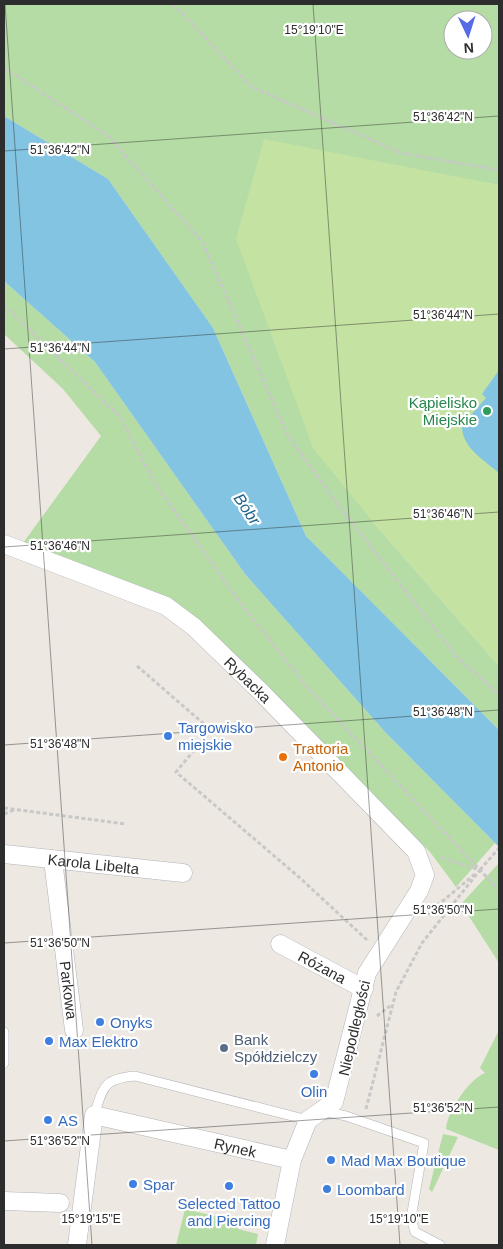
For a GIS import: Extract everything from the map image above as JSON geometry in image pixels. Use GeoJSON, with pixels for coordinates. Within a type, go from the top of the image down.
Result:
{"type":"FeatureCollection","features":[{"type":"Feature","properties":{"kind":"street","name":"Rybacka"},"geometry":{"type":"LineString","coordinates":[[4,544],[166,606],[194,627],[262,692],[416,850],[425,875],[419,891]]}},
{"type":"Feature","properties":{"kind":"street","name":"Karola Libelta"},"geometry":{"type":"LineString","coordinates":[[4,854],[183,872]]}},
{"type":"Feature","properties":{"kind":"street","name":"Parkowa"},"geometry":{"type":"LineString","coordinates":[[53,860],[74,1030]]}},
{"type":"Feature","properties":{"kind":"street","name":"Niepodległości"},"geometry":{"type":"LineString","coordinates":[[308,1120],[334,1102],[339,1090],[367,973],[419,891]]}},
{"type":"Feature","properties":{"kind":"street","name":"Różana"},"geometry":{"type":"LineString","coordinates":[[280,944],[364,989]]}},
{"type":"Feature","properties":{"kind":"street"},"geometry":{"type":"LineString","coordinates":[[78,1245],[94,1114]]}},
{"type":"Feature","properties":{"kind":"street","name":"Rynek"},"geometry":{"type":"LineString","coordinates":[[94,1114],[292,1160]]}},
{"type":"Feature","properties":{"kind":"street"},"geometry":{"type":"LineString","coordinates":[[275,1245],[292,1160],[308,1120]]}},
{"type":"Feature","properties":{"kind":"street"},"geometry":{"type":"LineString","coordinates":[[4,1201],[60,1203]]}},
{"type":"Feature","properties":{"kind":"lane"},"geometry":{"type":"LineString","coordinates":[[4,1032],[4,1063]]}},
{"type":"Feature","properties":{"kind":"lane"},"geometry":{"type":"LineString","coordinates":[[94,1114],[102,1090],[114,1078],[135,1076],[308,1120]]}},
{"type":"Feature","properties":{"kind":"lane"},"geometry":{"type":"LineString","coordinates":[[323,1111],[363,1122],[424,1143],[411,1218],[414,1232],[440,1245]]}},
{"type":"Feature","properties":{"kind":"path"},"geometry":{"type":"LineString","coordinates":[[173,4],[252,87],[401,152],[499,170]]}},
{"type":"Feature","properties":{"kind":"path"},"geometry":{"type":"LineString","coordinates":[[4,68],[107,135],[202,241],[287,434],[338,505],[456,656],[499,695]]}},
{"type":"Feature","properties":{"kind":"path"},"geometry":{"type":"LineString","coordinates":[[4,305],[120,417],[156,485],[239,601],[308,688],[499,890]]}},
{"type":"Feature","properties":{"kind":"path"},"geometry":{"type":"LineString","coordinates":[[137,666],[211,730],[176,772],[300,878],[380,952]]}},
{"type":"Feature","properties":{"kind":"path"},"geometry":{"type":"LineString","coordinates":[[4,808],[126,824]]}},
{"type":"Feature","properties":{"kind":"path"},"geometry":{"type":"LineString","coordinates":[[4,814],[14,810]]}},
{"type":"Feature","properties":{"kind":"path"},"geometry":{"type":"LineString","coordinates":[[363,1122],[391,1006],[422,943],[499,848]]}},
{"type":"Feature","properties":{"kind":"path"},"geometry":{"type":"LineString","coordinates":[[416,850],[480,870]]}},
{"type":"Feature","properties":{"kind":"path"},"geometry":{"type":"LineString","coordinates":[[429,913],[480,870]]}},
{"type":"Feature","properties":{"kind":"path"},"geometry":{"type":"LineString","coordinates":[[370,1021],[391,1006]]}},
{"type":"Feature","properties":{"kind":"green space"},"geometry":{"type":"Polygon","coordinates":[[[4,4],[499,4],[499,185],[465,179],[373,522],[499,666],[499,730],[306,536],[213,328],[108,179],[4,116],[4,4]]]}},
{"type":"Feature","properties":{"kind":"green space"},"geometry":{"type":"Polygon","coordinates":[[[264,139],[499,185],[499,666],[373,522],[313,448],[236,239],[264,139]]]}},
{"type":"Feature","properties":{"kind":"green space"},"geometry":{"type":"Polygon","coordinates":[[[4,281],[95,362],[245,574],[386,733],[495,843],[456,887],[430,852],[205,632],[23,543],[101,436],[63,389],[4,334],[4,281]]]}},
{"type":"Feature","properties":{"kind":"green space"},"geometry":{"type":"Polygon","coordinates":[[[499,863],[499,963],[461,904],[499,863]]]}},
{"type":"Feature","properties":{"kind":"green space"},"geometry":{"type":"Polygon","coordinates":[[[499,1030],[499,1150],[446,1129],[450,1114],[460,1097],[472,1082],[485,1073],[480,1068],[499,1030]]]}},
{"type":"Feature","properties":{"kind":"green space"},"geometry":{"type":"Polygon","coordinates":[[[443,1134],[458,1137],[432,1192],[429,1189],[443,1134]]]}},
{"type":"Feature","properties":{"kind":"green space"},"geometry":{"type":"Polygon","coordinates":[[[185,1209],[239,1222],[238,1229],[258,1234],[256,1245],[176,1245],[185,1209]]]}},
{"type":"Feature","properties":{"kind":"water","name":"Bóbr"},"geometry":{"type":"Polygon","coordinates":[[[4,116],[108,179],[213,328],[306,536],[499,730],[499,847],[386,733],[245,574],[95,362],[4,281],[4,116]]]}},
{"type":"Feature","properties":{"kind":"water","name":"Kąpielisko Miejskie"},"geometry":{"type":"Polygon","coordinates":[[[499,370],[499,473],[480,458],[469,446],[465,440],[462,425],[486,398],[482,394],[499,370]]]}},
{"type":"Feature","properties":{"kind":"place","name":"Kąpielisko Miejskie"},"geometry":{"type":"Point","coordinates":[487,411]}},
{"type":"Feature","properties":{"kind":"place","name":"Targowisko miejskie"},"geometry":{"type":"Point","coordinates":[168,736]}},
{"type":"Feature","properties":{"kind":"place","name":"Trattoria Antonio"},"geometry":{"type":"Point","coordinates":[283,757]}},
{"type":"Feature","properties":{"kind":"place","name":"Onyks"},"geometry":{"type":"Point","coordinates":[100,1022]}},
{"type":"Feature","properties":{"kind":"place","name":"Max Elektro"},"geometry":{"type":"Point","coordinates":[49,1041]}},
{"type":"Feature","properties":{"kind":"place","name":"Bank Spółdzielczy"},"geometry":{"type":"Point","coordinates":[224,1048]}},
{"type":"Feature","properties":{"kind":"place","name":"Olin"},"geometry":{"type":"Point","coordinates":[314,1074]}},
{"type":"Feature","properties":{"kind":"place","name":"AS"},"geometry":{"type":"Point","coordinates":[48,1120]}},
{"type":"Feature","properties":{"kind":"place","name":"Mad Max Boutique"},"geometry":{"type":"Point","coordinates":[331,1160]}},
{"type":"Feature","properties":{"kind":"place","name":"Spar"},"geometry":{"type":"Point","coordinates":[133,1184]}},
{"type":"Feature","properties":{"kind":"place","name":"Selected Tattoo and Piercing"},"geometry":{"type":"Point","coordinates":[229,1186]}},
{"type":"Feature","properties":{"kind":"place","name":"Loombard"},"geometry":{"type":"Point","coordinates":[327,1189]}}]}
